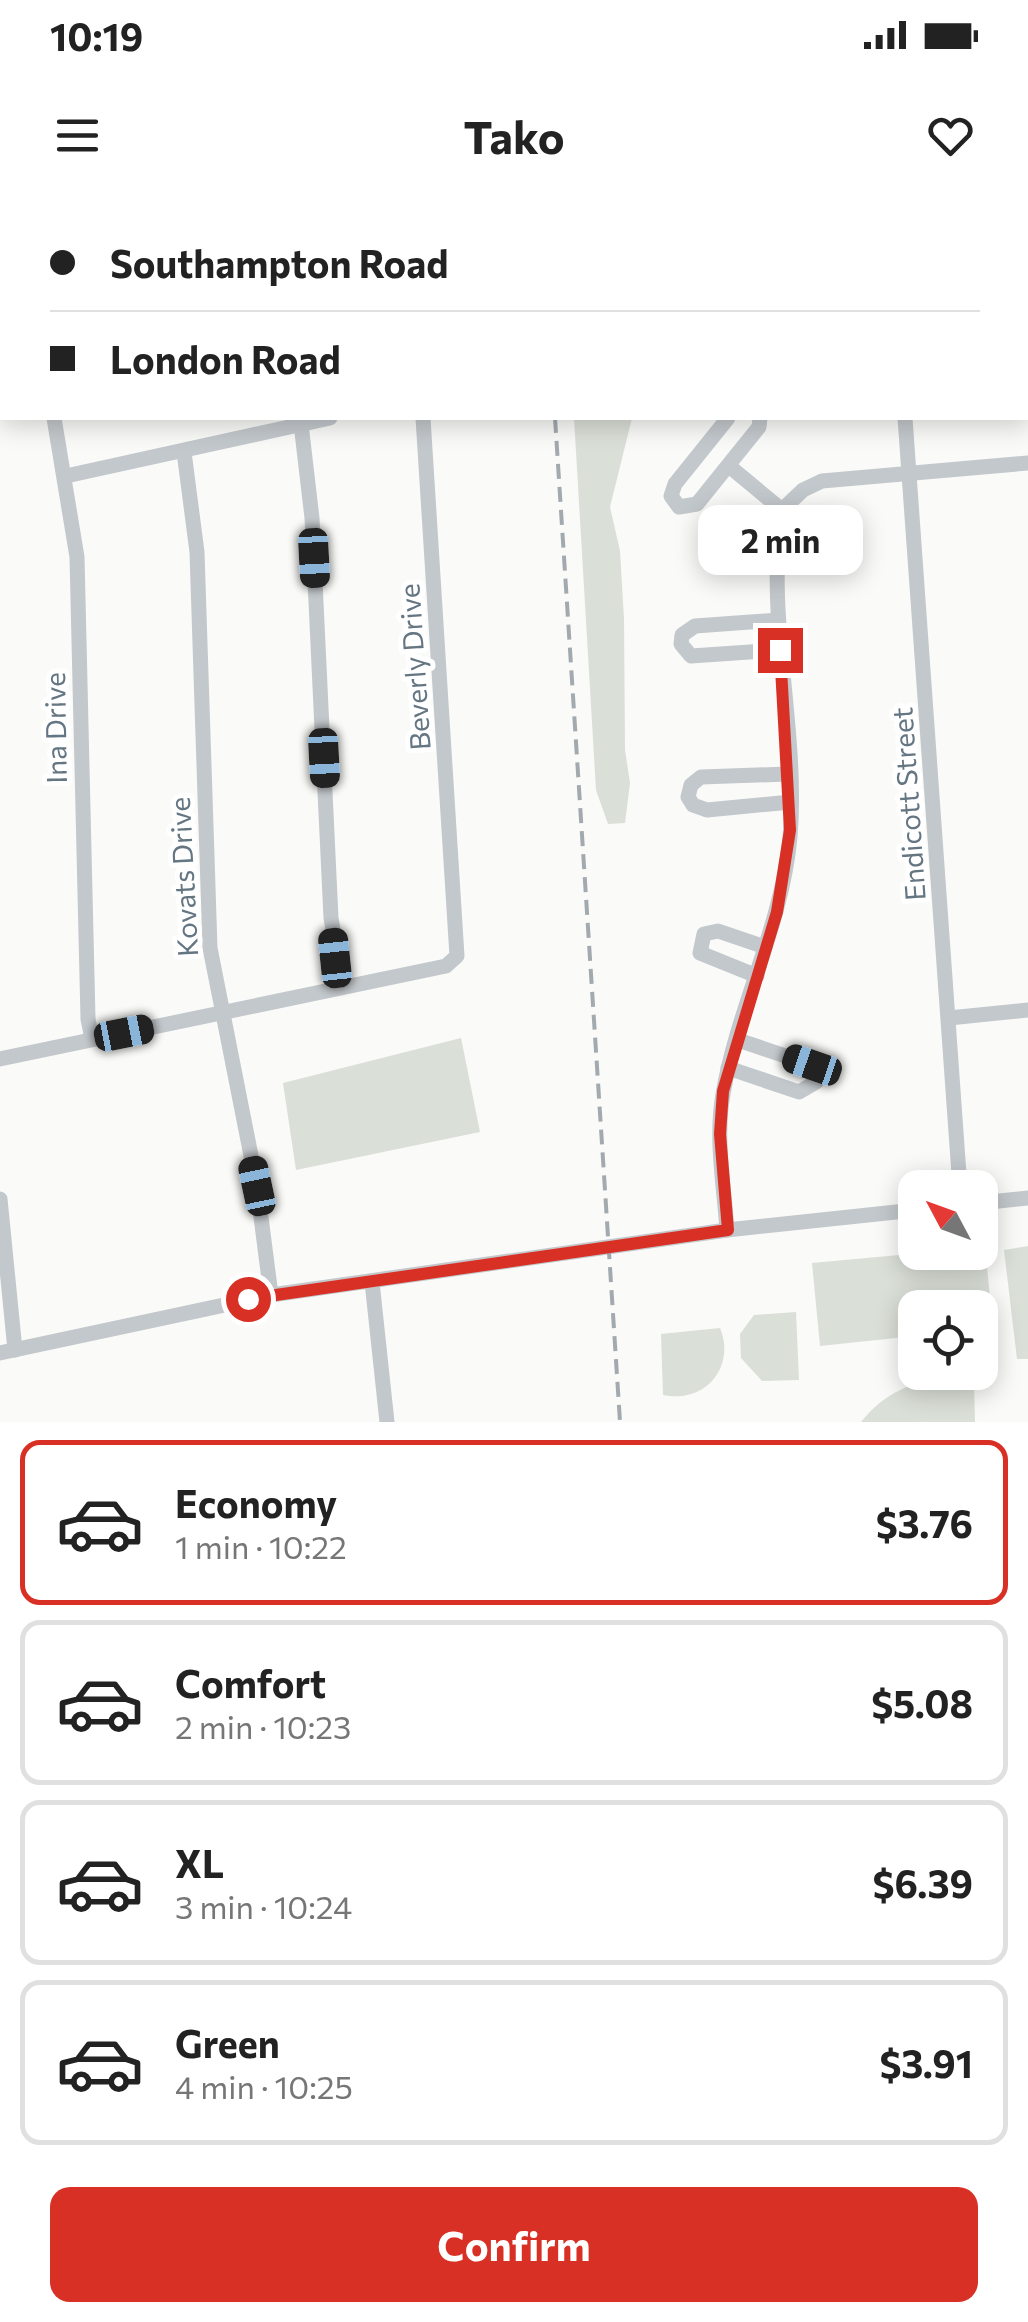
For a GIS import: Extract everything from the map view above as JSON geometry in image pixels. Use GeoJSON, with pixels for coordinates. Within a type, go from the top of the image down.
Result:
{"type":"FeatureCollection","features":[{"type":"Feature","properties":{"kind":"street","name":"Ina Drive"},"geometry":{"type":"LineString","coordinates":[[54,420],[77,556],[88,1019],[92,1040]]}},
{"type":"Feature","properties":{"kind":"street"},"geometry":{"type":"LineString","coordinates":[[66,476],[320,420]]}},
{"type":"Feature","properties":{"kind":"street","name":"Beverly Drive"},"geometry":{"type":"LineString","coordinates":[[0,1060],[446,966],[458,951],[423,420]]}},
{"type":"Feature","properties":{"kind":"street"},"geometry":{"type":"LineString","coordinates":[[726,420],[674,484],[674,504],[684,510],[697,504],[759,427],[760,420]]}},
{"type":"Feature","properties":{"kind":"street","name":"Endicott Street"},"geometry":{"type":"LineString","coordinates":[[904,420],[912,474],[959,1170]]}},
{"type":"Feature","properties":{"kind":"street"},"geometry":{"type":"LineString","coordinates":[[301,424],[312,518],[331,918],[343,987]]}},
{"type":"Feature","properties":{"kind":"street","name":"Kovats Drive"},"geometry":{"type":"LineString","coordinates":[[184,452],[196,552],[210,948],[257,1186],[270,1295]]}},
{"type":"Feature","properties":{"kind":"street"},"geometry":{"type":"LineString","coordinates":[[728,1230],[720,1134],[728,1068],[784,884],[790,802],[776,569],[782,510],[811,484],[1028,463]]}},
{"type":"Feature","properties":{"kind":"street"},"geometry":{"type":"LineString","coordinates":[[728,466],[782,510]]}},
{"type":"Feature","properties":{"kind":"street"},"geometry":{"type":"LineString","coordinates":[[778,620],[695,626],[682,636],[681,644],[692,656],[780,650]]}},
{"type":"Feature","properties":{"kind":"street"},"geometry":{"type":"LineString","coordinates":[[788,774],[701,777],[688,792],[690,802],[701,809],[790,802]]}},
{"type":"Feature","properties":{"kind":"street"},"geometry":{"type":"LineString","coordinates":[[757,976],[703,956],[700,943],[704,934],[715,931],[766,947]]}},
{"type":"Feature","properties":{"kind":"street"},"geometry":{"type":"LineString","coordinates":[[949,1018],[1028,1010]]}},
{"type":"Feature","properties":{"kind":"street"},"geometry":{"type":"LineString","coordinates":[[728,1068],[798,1092],[816,1082],[812,1065],[738,1040]]}},
{"type":"Feature","properties":{"kind":"street"},"geometry":{"type":"LineString","coordinates":[[998,1201],[1028,1198]]}},
{"type":"Feature","properties":{"kind":"street"},"geometry":{"type":"LineString","coordinates":[[0,1199],[7,1351],[270,1295],[728,1230],[898,1212]]}},
{"type":"Feature","properties":{"kind":"street"},"geometry":{"type":"LineString","coordinates":[[372,1282],[387,1422]]}},
{"type":"Feature","properties":{"kind":"shaded area"},"geometry":{"type":"Polygon","coordinates":[[[574,420],[632,420],[610,507],[620,551],[624,619],[625,750],[630,783],[625,823],[608,824],[596,790],[574,420]]]}},
{"type":"Feature","properties":{"kind":"shaded area"},"geometry":{"type":"Polygon","coordinates":[[[461,1038],[480,1132],[296,1170],[283,1083],[461,1038]]]}},
{"type":"Feature","properties":{"kind":"shaded area"},"geometry":{"type":"Polygon","coordinates":[[[1028,1246],[1028,1359],[1017,1359],[1004,1250],[1028,1246]]]}},
{"type":"Feature","properties":{"kind":"shaded area"},"geometry":{"type":"Polygon","coordinates":[[[898,1255],[898,1270],[987,1270],[989,1290],[898,1290],[898,1338],[820,1346],[812,1263],[898,1255]]]}},
{"type":"Feature","properties":{"kind":"shaded area"},"geometry":{"type":"Polygon","coordinates":[[[796,1312],[799,1380],[762,1381],[741,1358],[740,1334],[754,1315],[796,1312]]]}},
{"type":"Feature","properties":{"kind":"shaded area"},"geometry":{"type":"Polygon","coordinates":[[[720,1328],[724,1356],[713,1380],[692,1394],[663,1395],[661,1334],[720,1328]]]}},
{"type":"Feature","properties":{"kind":"shaded area"},"geometry":{"type":"Polygon","coordinates":[[[901,1390],[974,1390],[975,1422],[861,1422],[901,1390]]]}},
{"type":"Feature","properties":{"kind":"railway"},"geometry":{"type":"LineString","coordinates":[[555,420],[620,1422]]}},
{"type":"Feature","properties":{"kind":"route"},"geometry":{"type":"LineString","coordinates":[[248,1299],[728,1230],[720,1134],[723,1091],[777,912],[790,830],[780,650]]}}]}
